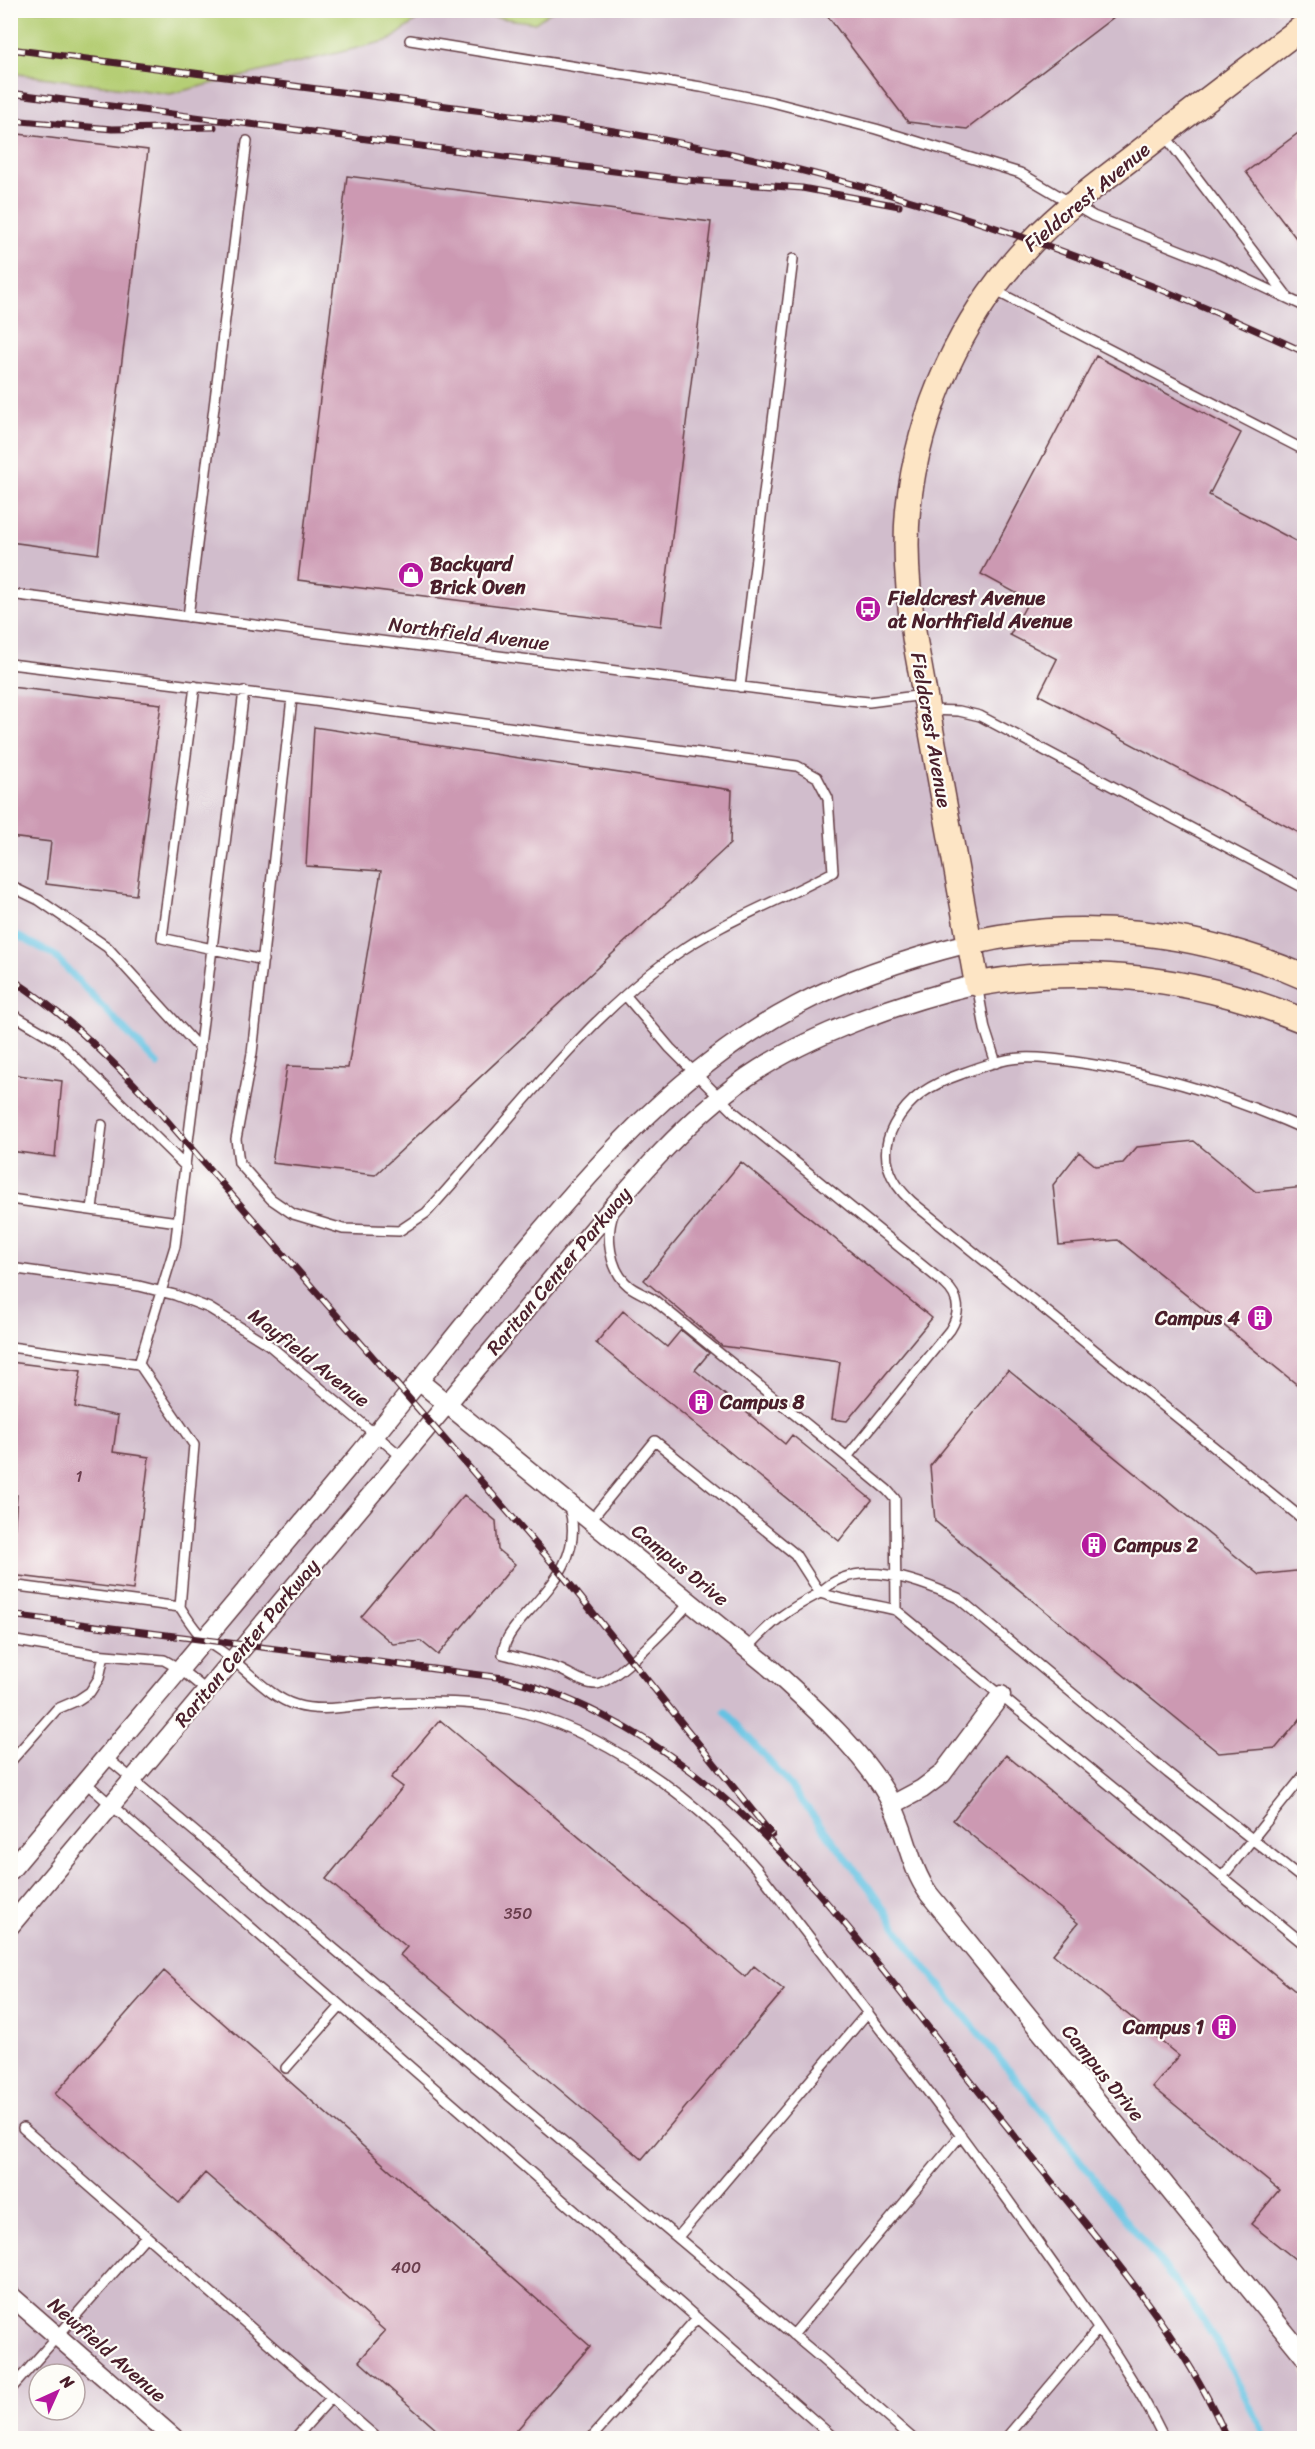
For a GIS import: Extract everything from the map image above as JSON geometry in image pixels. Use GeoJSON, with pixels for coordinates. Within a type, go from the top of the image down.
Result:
{"type":"FeatureCollection","features":[{"type":"Feature","properties":{"kind":"street","name":"Fieldcrest Avenue"},"geometry":{"type":"LineString","coordinates":[[977,984],[925,703],[908,592],[906,541],[911,489],[925,427],[938,388],[968,326],[992,289],[1031,242],[1072,205],[1163,133],[1305,26]]}},
{"type":"Feature","properties":{"kind":"street","name":"Raritan Center Parkway"},"geometry":{"type":"LineString","coordinates":[[10,1870],[180,1669],[589,1175],[643,1119],[694,1074],[749,1034],[799,1004],[886,968],[969,943],[1018,934],[1064,931],[1149,934],[1206,943],[1241,953],[1305,977]]}},
{"type":"Feature","properties":{"kind":"street","name":"Raritan Center Parkway"},"geometry":{"type":"LineString","coordinates":[[10,1926],[622,1196],[672,1140],[719,1098],[783,1055],[819,1037],[896,1008],[977,984],[1042,976],[1084,975],[1141,978],[1216,991],[1305,1021]]}},
{"type":"Feature","properties":{"kind":"street","name":"Campus Drive"},"geometry":{"type":"LineString","coordinates":[[419,1381],[747,1649],[807,1700],[831,1725],[884,1789],[892,1805],[912,1864],[928,1894],[1305,2356]]}},
{"type":"Feature","properties":{"kind":"street"},"geometry":{"type":"LineString","coordinates":[[892,1805],[922,1789],[942,1774],[1001,1695]]}},
{"type":"Feature","properties":{"kind":"street","name":"Newfield Avenue"},"geometry":{"type":"LineString","coordinates":[[10,2295],[174,2439]]}},
{"type":"Feature","properties":{"kind":"lane"},"geometry":{"type":"LineString","coordinates":[[410,40],[678,82],[818,113],[1020,173],[1105,222],[1217,265],[1305,306]]}},
{"type":"Feature","properties":{"kind":"lane"},"geometry":{"type":"LineString","coordinates":[[1163,133],[1289,298]]}},
{"type":"Feature","properties":{"kind":"lane"},"geometry":{"type":"LineString","coordinates":[[188,617],[247,141]]}},
{"type":"Feature","properties":{"kind":"lane"},"geometry":{"type":"LineString","coordinates":[[740,687],[793,259]]}},
{"type":"Feature","properties":{"kind":"lane"},"geometry":{"type":"LineString","coordinates":[[992,289],[1305,450]]}},
{"type":"Feature","properties":{"kind":"lane","name":"Northfield Avenue"},"geometry":{"type":"LineString","coordinates":[[10,594],[740,687],[869,702],[925,703],[980,716],[1305,888]]}},
{"type":"Feature","properties":{"kind":"lane"},"geometry":{"type":"LineString","coordinates":[[10,664],[292,698],[797,766],[817,777],[828,798],[833,872],[715,929],[671,958],[564,1054],[426,1214],[399,1231],[343,1229],[293,1214],[271,1199],[239,1163],[236,1139],[252,1053],[292,698]]}},
{"type":"Feature","properties":{"kind":"lane"},"geometry":{"type":"LineString","coordinates":[[195,686],[162,938],[263,960]]}},
{"type":"Feature","properties":{"kind":"lane"},"geometry":{"type":"LineString","coordinates":[[139,1364],[163,1292],[175,1246],[244,692]]}},
{"type":"Feature","properties":{"kind":"lane"},"geometry":{"type":"LineString","coordinates":[[10,886],[39,900],[107,947],[201,1049]]}},
{"type":"Feature","properties":{"kind":"lane"},"geometry":{"type":"LineString","coordinates":[[977,984],[985,1029],[996,1063]]}},
{"type":"Feature","properties":{"kind":"lane"},"geometry":{"type":"LineString","coordinates":[[626,996],[694,1074],[719,1098],[945,1284],[955,1296],[958,1303],[957,1316],[950,1330],[847,1457]]}},
{"type":"Feature","properties":{"kind":"lane"},"geometry":{"type":"LineString","coordinates":[[10,1013],[59,1042],[186,1167]]}},
{"type":"Feature","properties":{"kind":"lane"},"geometry":{"type":"LineString","coordinates":[[1305,1129],[1222,1098],[1111,1068],[1040,1058],[1014,1059],[938,1082],[921,1092],[894,1124],[886,1150],[887,1166],[894,1182],[905,1196],[1305,1520]]}},
{"type":"Feature","properties":{"kind":"lane"},"geometry":{"type":"LineString","coordinates":[[92,1210],[102,1125]]}},
{"type":"Feature","properties":{"kind":"lane"},"geometry":{"type":"LineString","coordinates":[[622,1196],[611,1219],[609,1240],[614,1261],[626,1284],[654,1300],[887,1490],[895,1499],[896,1610]]}},
{"type":"Feature","properties":{"kind":"lane"},"geometry":{"type":"LineString","coordinates":[[10,1199],[178,1222]]}},
{"type":"Feature","properties":{"kind":"lane","name":"Mayfield Avenue"},"geometry":{"type":"LineString","coordinates":[[10,1268],[126,1284],[163,1292],[209,1308],[270,1346],[402,1457]]}},
{"type":"Feature","properties":{"kind":"lane"},"geometry":{"type":"LineString","coordinates":[[10,1347],[139,1364],[194,1445],[180,1607],[204,1639],[233,1659],[272,1693],[298,1706],[317,1709],[417,1702],[498,1707],[534,1715],[609,1748],[665,1786],[732,1841],[757,1869],[961,2134],[1098,2329],[1143,2400],[1164,2439]]}},
{"type":"Feature","properties":{"kind":"lane"},"geometry":{"type":"LineString","coordinates":[[590,1521],[655,1441],[795,1554],[820,1593],[839,1600],[860,1601],[896,1610],[1305,1944]]}},
{"type":"Feature","properties":{"kind":"lane"},"geometry":{"type":"LineString","coordinates":[[567,1502],[572,1520],[567,1562],[561,1573],[511,1633],[503,1654],[560,1670],[592,1684],[604,1682],[614,1676],[673,1623],[690,1602]]}},
{"type":"Feature","properties":{"kind":"lane"},"geometry":{"type":"LineString","coordinates":[[747,1649],[772,1622],[789,1609],[820,1593],[830,1583],[874,1573],[920,1581],[958,1598],[1168,1773],[1305,1880]]}},
{"type":"Feature","properties":{"kind":"lane"},"geometry":{"type":"LineString","coordinates":[[10,1585],[180,1607]]}},
{"type":"Feature","properties":{"kind":"lane"},"geometry":{"type":"LineString","coordinates":[[10,1640],[104,1655],[164,1660],[180,1669],[207,1691]]}},
{"type":"Feature","properties":{"kind":"lane"},"geometry":{"type":"LineString","coordinates":[[10,1762],[60,1706],[78,1700],[90,1692],[99,1678],[104,1655]]}},
{"type":"Feature","properties":{"kind":"lane"},"geometry":{"type":"LineString","coordinates":[[106,1757],[678,2237],[912,2439]]}},
{"type":"Feature","properties":{"kind":"lane"},"geometry":{"type":"LineString","coordinates":[[1222,1877],[1305,1775]]}},
{"type":"Feature","properties":{"kind":"lane"},"geometry":{"type":"LineString","coordinates":[[85,1782],[834,2439]]}},
{"type":"Feature","properties":{"kind":"lane"},"geometry":{"type":"LineString","coordinates":[[286,2068],[341,2006]]}},
{"type":"Feature","properties":{"kind":"lane"},"geometry":{"type":"LineString","coordinates":[[678,2237],[868,2012]]}},
{"type":"Feature","properties":{"kind":"lane"},"geometry":{"type":"LineString","coordinates":[[24,2128],[377,2439]]}},
{"type":"Feature","properties":{"kind":"lane"},"geometry":{"type":"LineString","coordinates":[[793,2335],[961,2134]]}},
{"type":"Feature","properties":{"kind":"lane"},"geometry":{"type":"LineString","coordinates":[[10,2390],[146,2236]]}},
{"type":"Feature","properties":{"kind":"lane"},"geometry":{"type":"LineString","coordinates":[[591,2439],[697,2318]]}},
{"type":"Feature","properties":{"kind":"lane"},"geometry":{"type":"LineString","coordinates":[[1006,2439],[1098,2329]]}},
{"type":"Feature","properties":{"kind":"lane"},"geometry":{"type":"LineString","coordinates":[[295,2439],[331,2398]]}},
{"type":"Feature","properties":{"kind":"shaded area"},"geometry":{"type":"Polygon","coordinates":[[[1304,11],[1304,2438],[11,2438],[11,12],[1304,11]]]}},
{"type":"Feature","properties":{"kind":"green space"},"geometry":{"type":"Polygon","coordinates":[[[11,10],[429,11],[390,40],[170,94],[11,73],[11,10]]]}},
{"type":"Feature","properties":{"kind":"green space"},"geometry":{"type":"Polygon","coordinates":[[[469,11],[552,11],[535,23],[472,14],[469,11]]]}},
{"type":"Feature","properties":{"kind":"building"},"geometry":{"type":"Polygon","coordinates":[[[823,10],[1123,10],[967,129],[908,122],[823,10]]]}},
{"type":"Feature","properties":{"kind":"building"},"geometry":{"type":"Polygon","coordinates":[[[1305,128],[1305,250],[1246,172],[1305,128]]]}},
{"type":"Feature","properties":{"kind":"building"},"geometry":{"type":"Polygon","coordinates":[[[10,133],[148,150],[98,554],[10,542],[10,133]]]}},
{"type":"Feature","properties":{"kind":"building"},"geometry":{"type":"Polygon","coordinates":[[[347,176],[711,222],[661,626],[298,580],[347,176]]]}},
{"type":"Feature","properties":{"kind":"building"},"geometry":{"type":"Polygon","coordinates":[[[1096,356],[1241,433],[1209,495],[1305,546],[1305,836],[1039,695],[1057,659],[1010,635],[1029,600],[981,574],[1096,356]]]}},
{"type":"Feature","properties":{"kind":"building"},"geometry":{"type":"Polygon","coordinates":[[[10,687],[161,704],[136,895],[46,884],[51,842],[10,837],[10,687]]]}},
{"type":"Feature","properties":{"kind":"building"},"geometry":{"type":"Polygon","coordinates":[[[314,727],[732,790],[730,844],[375,1175],[272,1163],[287,1066],[348,1068],[381,871],[306,866],[314,727]]]}},
{"type":"Feature","properties":{"kind":"building"},"geometry":{"type":"Polygon","coordinates":[[[10,1074],[62,1081],[55,1157],[10,1151],[10,1074]]]}},
{"type":"Feature","properties":{"kind":"building","name":"Campus 4"},"geometry":{"type":"Polygon","coordinates":[[[1194,1141],[1256,1192],[1305,1187],[1305,1391],[1118,1240],[1059,1245],[1053,1185],[1079,1152],[1096,1166],[1123,1163],[1137,1147],[1194,1141]]]}},
{"type":"Feature","properties":{"kind":"building"},"geometry":{"type":"Polygon","coordinates":[[[741,1162],[932,1318],[847,1421],[832,1419],[840,1362],[722,1346],[644,1280],[741,1162]]]}},
{"type":"Feature","properties":{"kind":"building","name":"Campus 8"},"geometry":{"type":"Polygon","coordinates":[[[623,1311],[667,1347],[681,1330],[709,1353],[695,1370],[785,1444],[792,1435],[872,1500],[839,1541],[596,1343],[623,1311]]]}},
{"type":"Feature","properties":{"kind":"building"},"geometry":{"type":"Polygon","coordinates":[[[10,1362],[81,1371],[75,1407],[118,1416],[113,1452],[149,1457],[133,1590],[11,1575],[17,1495],[10,1494],[10,1362]]]}},
{"type":"Feature","properties":{"kind":"building","name":"Campus 2"},"geometry":{"type":"Polygon","coordinates":[[[1008,1370],[1259,1575],[1305,1570],[1305,1713],[1276,1748],[1219,1753],[935,1521],[930,1466],[1008,1370]]]}},
{"type":"Feature","properties":{"kind":"building"},"geometry":{"type":"Polygon","coordinates":[[[464,1495],[496,1521],[498,1550],[515,1564],[438,1655],[421,1641],[393,1644],[361,1617],[464,1495]]]}},
{"type":"Feature","properties":{"kind":"building"},"geometry":{"type":"Polygon","coordinates":[[[440,1720],[745,1977],[754,1966],[784,1990],[642,2159],[400,1955],[407,1947],[326,1879],[403,1787],[391,1778],[440,1720]]]}},
{"type":"Feature","properties":{"kind":"building","name":"Campus 1"},"geometry":{"type":"Polygon","coordinates":[[[1006,1755],[1305,1999],[1305,2267],[1251,2224],[1279,2190],[1153,2087],[1179,2056],[1053,1954],[1078,1923],[953,1820],[1006,1755]]]}},
{"type":"Feature","properties":{"kind":"building"},"geometry":{"type":"Polygon","coordinates":[[[164,1971],[590,2346],[509,2439],[447,2439],[359,2361],[385,2331],[205,2173],[179,2203],[55,2094],[164,1971]]]}},
{"type":"Feature","properties":{"kind":"waterway"},"geometry":{"type":"LineString","coordinates":[[10,932],[54,955],[158,1065]]}},
{"type":"Feature","properties":{"kind":"waterway"},"geometry":{"type":"LineString","coordinates":[[725,1711],[784,1778],[870,1889],[913,1952],[1036,2104],[1192,2304],[1220,2347],[1266,2438]]}},
{"type":"Feature","properties":{"kind":"railway"},"geometry":{"type":"LineString","coordinates":[[10,49],[534,118],[651,137],[728,153],[876,191],[1021,237],[1164,291],[1304,352]]}},
{"type":"Feature","properties":{"kind":"railway"},"geometry":{"type":"LineString","coordinates":[[10,93],[684,180],[802,188],[899,206]]}},
{"type":"Feature","properties":{"kind":"railway"},"geometry":{"type":"LineString","coordinates":[[10,120],[112,129],[214,127]]}},
{"type":"Feature","properties":{"kind":"railway"},"geometry":{"type":"LineString","coordinates":[[10,978],[30,991],[84,1035],[150,1101],[561,1573],[772,1835]]}},
{"type":"Feature","properties":{"kind":"railway"},"geometry":{"type":"LineString","coordinates":[[10,1615],[504,1678],[578,1703],[626,1728],[671,1756],[732,1805],[771,1843],[809,1882],[880,1966],[1145,2300],[1182,2353],[1227,2438]]}},
{"type":"Feature","properties":{"kind":"place","name":"Backyard Brick Oven"},"geometry":{"type":"Point","coordinates":[411,575]}},
{"type":"Feature","properties":{"kind":"place","name":"Fieldcrest Avenue at Northfield Avenue"},"geometry":{"type":"Point","coordinates":[868,609]}},
{"type":"Feature","properties":{"kind":"place","name":"Campus 4"},"geometry":{"type":"Point","coordinates":[1260,1318]}},
{"type":"Feature","properties":{"kind":"place","name":"Campus 8"},"geometry":{"type":"Point","coordinates":[701,1402]}},
{"type":"Feature","properties":{"kind":"place","name":"Campus 2"},"geometry":{"type":"Point","coordinates":[1094,1545]}},
{"type":"Feature","properties":{"kind":"place","name":"Campus 1"},"geometry":{"type":"Point","coordinates":[1224,2027]}}]}
